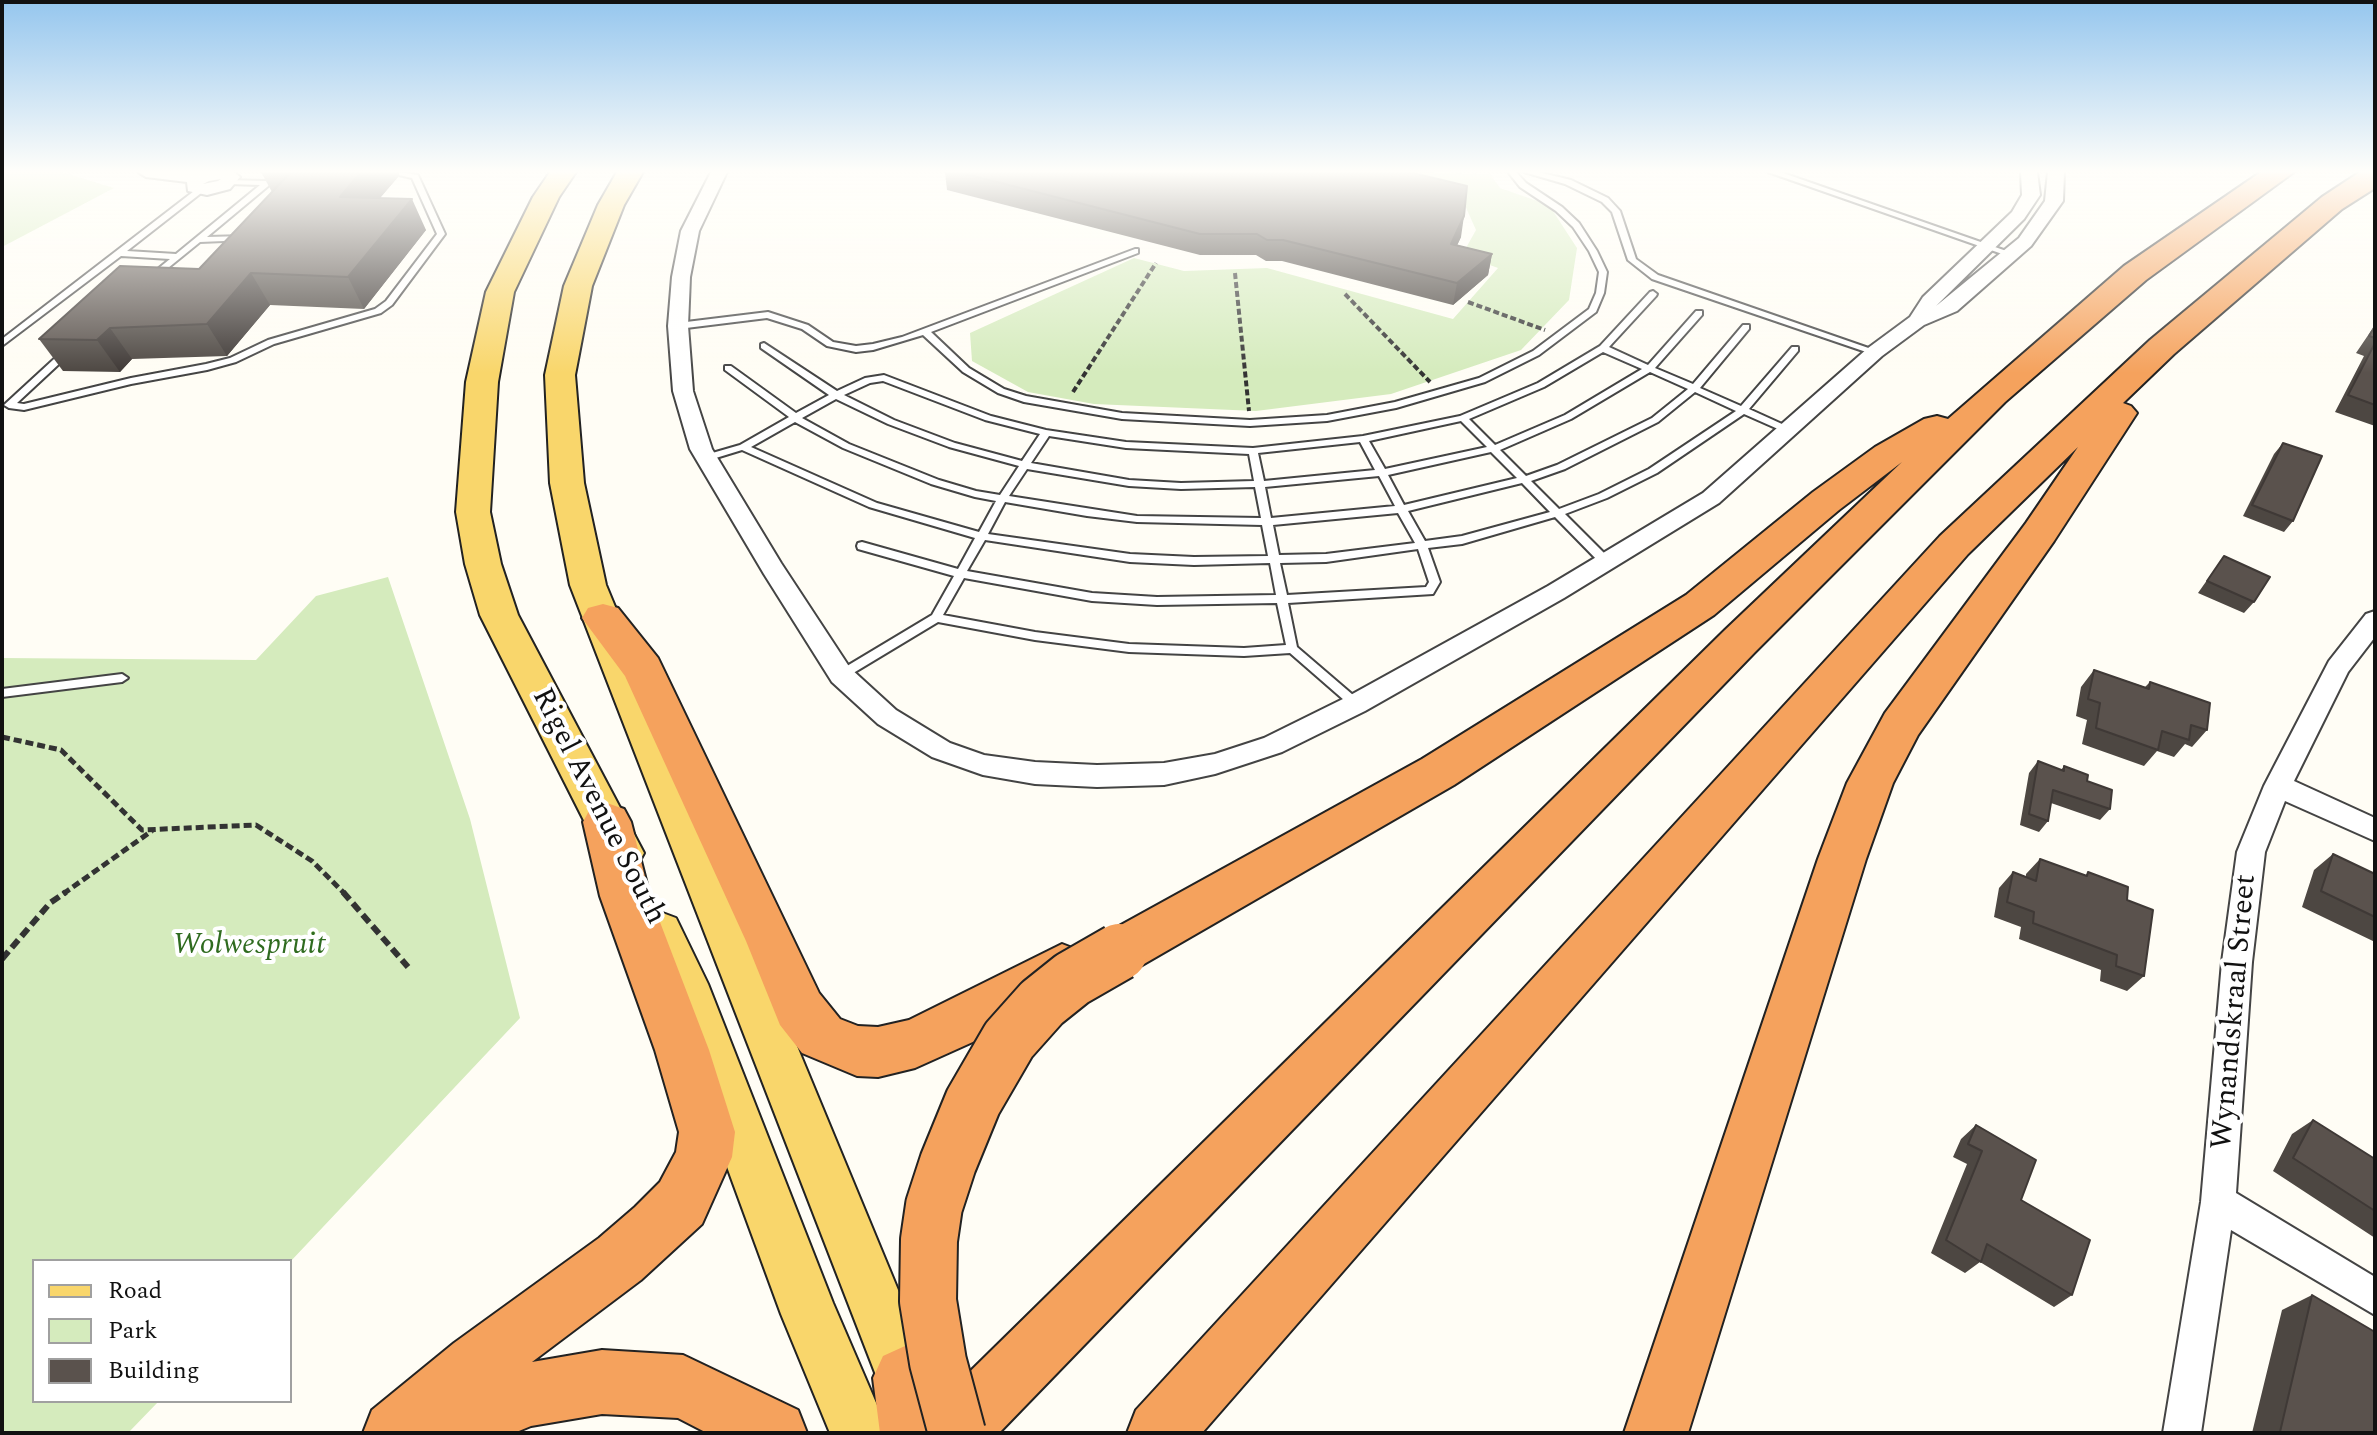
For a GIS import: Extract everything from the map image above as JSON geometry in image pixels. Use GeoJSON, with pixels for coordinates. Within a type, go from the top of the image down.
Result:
{"type":"FeatureCollection","features":[{"type":"Feature","properties":{"kind":"highway"},"geometry":{"type":"LineString","coordinates":[[955,1433],[1740,641],[1993,395],[2135,273],[2184,239]]}},
{"type":"Feature","properties":{"kind":"highway"},"geometry":{"type":"LineString","coordinates":[[1159,1433],[1954,545],[2162,347],[2290,239]]}},
{"type":"Feature","properties":{"kind":"highway"},"geometry":{"type":"LineString","coordinates":[[1656,1433],[1842,859],[1870,783],[1894,737],[1950,653],[2040,532],[2162,347]]}},
{"type":"Feature","properties":{"kind":"highway"},"geometry":{"type":"LineString","coordinates":[[955,1433],[938,1362],[928,1301],[934,1206],[973,1102],[1009,1040],[1042,1003],[1072,979],[1438,772],[1700,605],[1826,501],[1888,455],[1993,395]]}},
{"type":"Feature","properties":{"kind":"highway"},"geometry":{"type":"LineString","coordinates":[[603,618],[643,669],[771,941],[799,1008],[821,1036],[836,1044],[878,1052],[915,1043],[990,1008],[1087,952],[1306,849]]}},
{"type":"Feature","properties":{"kind":"highway"},"geometry":{"type":"LineString","coordinates":[[395,1433],[476,1365],[644,1239],[681,1203],[704,1157],[707,1132],[682,1050],[625,896],[607,822]]}},
{"type":"Feature","properties":{"kind":"highway"},"geometry":{"type":"LineString","coordinates":[[1681,1433],[1764,1100]]}},
{"type":"Feature","properties":{"kind":"highway"},"geometry":{"type":"LineString","coordinates":[[439,1433],[529,1394],[602,1382],[683,1387],[775,1433]]}},
{"type":"Feature","properties":{"kind":"main road","name":"Rigel Avenue South"},"geometry":{"type":"LineString","coordinates":[[526,239],[500,292],[482,382],[473,512],[483,564],[499,615],[607,822],[684,984],[809,1314],[860,1433]]}},
{"type":"Feature","properties":{"kind":"main road"},"geometry":{"type":"LineString","coordinates":[[597,239],[578,286],[560,375],[567,483],[588,585],[866,1275],[908,1405],[931,1433]]}},
{"type":"Feature","properties":{"kind":"street"},"geometry":{"type":"LineString","coordinates":[[688,239],[681,277],[678,326],[683,391],[706,458],[841,675],[887,717],[941,750],[983,765],[1081,776],[1164,774],[1215,764],[1273,745],[1356,704],[1606,562],[1711,498],[1790,431],[1875,352],[1917,321],[1950,307],[2027,239]]}},
{"type":"Feature","properties":{"kind":"street"},"geometry":{"type":"LineString","coordinates":[[1917,321],[1930,301],[1995,239]]}},
{"type":"Feature","properties":{"kind":"street","name":"Wynandskraal Street"},"geometry":{"type":"LineString","coordinates":[[2182,1433],[2218,1202],[2237,962],[2251,852],[2278,786],[2338,667],[2375,620]]}},
{"type":"Feature","properties":{"kind":"street"},"geometry":{"type":"LineString","coordinates":[[2278,786],[2375,830]]}},
{"type":"Feature","properties":{"kind":"street"},"geometry":{"type":"LineString","coordinates":[[2218,1202],[2375,1297]]}},
{"type":"Feature","properties":{"kind":"lane"},"geometry":{"type":"LineString","coordinates":[[2,343],[136,239]]}},
{"type":"Feature","properties":{"kind":"lane"},"geometry":{"type":"LineString","coordinates":[[148,276],[160,271],[196,240],[213,239]]}},
{"type":"Feature","properties":{"kind":"lane"},"geometry":{"type":"LineString","coordinates":[[236,239],[256,242]]}},
{"type":"Feature","properties":{"kind":"lane"},"geometry":{"type":"LineString","coordinates":[[81,340],[9,405],[24,407],[131,381],[207,367],[281,339],[375,313],[389,303],[437,239]]}},
{"type":"Feature","properties":{"kind":"lane"},"geometry":{"type":"LineString","coordinates":[[924,331],[966,370],[986,383],[1024,399],[1160,420],[1250,423],[1327,418],[1396,405],[1482,380],[1536,353],[1593,310],[1600,293],[1603,272],[1584,239]]}},
{"type":"Feature","properties":{"kind":"lane"},"geometry":{"type":"LineString","coordinates":[[1625,239],[1632,260],[1655,277],[1875,352]]}},
{"type":"Feature","properties":{"kind":"lane"},"geometry":{"type":"LineString","coordinates":[[1967,239],[2011,254]]}},
{"type":"Feature","properties":{"kind":"lane"},"geometry":{"type":"LineString","coordinates":[[678,326],[768,315],[805,327],[830,344],[856,349],[890,344],[1135,251]]}},
{"type":"Feature","properties":{"kind":"lane"},"geometry":{"type":"LineString","coordinates":[[120,253],[176,257]]}},
{"type":"Feature","properties":{"kind":"lane"},"geometry":{"type":"LineString","coordinates":[[103,267],[114,268]]}},
{"type":"Feature","properties":{"kind":"lane"},"geometry":{"type":"LineString","coordinates":[[706,458],[743,447],[797,420],[836,395],[868,380],[884,378],[988,418],[1046,433],[1126,445],[1253,451],[1363,439],[1463,418],[1541,385],[1603,348],[1653,294]]}},
{"type":"Feature","properties":{"kind":"lane"},"geometry":{"type":"LineString","coordinates":[[764,346],[836,395],[891,422],[952,445],[1025,465],[1129,483],[1181,486],[1261,484],[1381,473],[1493,449],[1568,417],[1650,368],[1699,313]]}},
{"type":"Feature","properties":{"kind":"lane"},"geometry":{"type":"LineString","coordinates":[[728,368],[797,420],[894,467],[935,482],[1002,499],[1137,519],[1268,522],[1401,509],[1523,480],[1561,467],[1655,420],[1695,388],[1746,327]]}},
{"type":"Feature","properties":{"kind":"lane"},"geometry":{"type":"LineString","coordinates":[[1603,348],[1790,431]]}},
{"type":"Feature","properties":{"kind":"lane"},"geometry":{"type":"LineString","coordinates":[[743,447],[873,505],[981,536],[1130,558],[1273,561],[1462,540],[1558,513],[1603,496],[1653,471],[1743,410],[1795,349]]}},
{"type":"Feature","properties":{"kind":"lane"},"geometry":{"type":"LineString","coordinates":[[1463,418],[1606,562]]}},
{"type":"Feature","properties":{"kind":"lane"},"geometry":{"type":"LineString","coordinates":[[841,675],[936,618],[958,573],[1002,499],[1046,433]]}},
{"type":"Feature","properties":{"kind":"lane"},"geometry":{"type":"LineString","coordinates":[[862,546],[958,573],[1092,597],[1157,601],[1283,599],[1429,591],[1435,582],[1422,546],[1363,439]]}},
{"type":"Feature","properties":{"kind":"lane"},"geometry":{"type":"LineString","coordinates":[[1253,451],[1292,649],[1356,704]]}},
{"type":"Feature","properties":{"kind":"lane"},"geometry":{"type":"LineString","coordinates":[[936,618],[1035,636],[1129,648],[1244,652],[1292,649]]}},
{"type":"Feature","properties":{"kind":"lane"},"geometry":{"type":"LineString","coordinates":[[2,693],[122,678]]}},
{"type":"Feature","properties":{"kind":"path"},"geometry":{"type":"LineString","coordinates":[[1063,407],[1156,263]]}},
{"type":"Feature","properties":{"kind":"path"},"geometry":{"type":"LineString","coordinates":[[1235,273],[1250,423]]}},
{"type":"Feature","properties":{"kind":"path"},"geometry":{"type":"LineString","coordinates":[[1345,294],[1439,392]]}},
{"type":"Feature","properties":{"kind":"path"},"geometry":{"type":"LineString","coordinates":[[1468,302],[1561,335]]}},
{"type":"Feature","properties":{"kind":"path"},"geometry":{"type":"LineString","coordinates":[[2,737],[61,750],[142,830],[256,825],[312,861],[354,903],[408,967]]}},
{"type":"Feature","properties":{"kind":"path"},"geometry":{"type":"LineString","coordinates":[[2,959],[50,903],[154,830]]}},
{"type":"Feature","properties":{"kind":"green space"},"geometry":{"type":"Polygon","coordinates":[[[2,239],[17,239],[2,247],[2,239]]]}},
{"type":"Feature","properties":{"kind":"green space"},"geometry":{"type":"Polygon","coordinates":[[[1471,239],[1571,239],[1577,248],[1569,300],[1521,350],[1391,394],[1256,411],[1094,404],[1028,392],[972,361],[970,333],[1134,258],[1184,271],[1267,268],[1453,319],[1498,268],[1462,255],[1471,239]]]}},
{"type":"Feature","properties":{"kind":"green space","name":"Wolwespruit"},"geometry":{"type":"Polygon","coordinates":[[[388,577],[470,819],[520,1018],[292,1260],[32,1259],[32,1403],[157,1403],[128,1433],[2,1433],[2,658],[256,660],[316,596],[388,577]]]}},
{"type":"Feature","properties":{"kind":"building"},"geometry":{"type":"Polygon","coordinates":[[[227,239],[379,239],[348,277],[251,273],[207,324],[110,328],[97,340],[39,339],[120,266],[199,269],[227,239]]]}},
{"type":"Feature","properties":{"kind":"building"},"geometry":{"type":"Polygon","coordinates":[[[1453,239],[1451,244],[1492,254],[1457,283],[1283,240],[1267,240],[1453,239]]]}},
{"type":"Feature","properties":{"kind":"building"},"geometry":{"type":"Polygon","coordinates":[[[2375,343],[2375,405],[2348,395],[2375,343]]]}},
{"type":"Feature","properties":{"kind":"building"},"geometry":{"type":"Polygon","coordinates":[[[2283,443],[2322,456],[2293,521],[2252,505],[2283,443]]]}},
{"type":"Feature","properties":{"kind":"building"},"geometry":{"type":"Polygon","coordinates":[[[2224,556],[2270,577],[2254,602],[2207,581],[2224,556]]]}},
{"type":"Feature","properties":{"kind":"building"},"geometry":{"type":"Polygon","coordinates":[[[2094,670],[2149,689],[2150,682],[2210,703],[2207,730],[2191,725],[2189,740],[2162,731],[2158,750],[2096,728],[2100,703],[2088,699],[2094,670]]]}},
{"type":"Feature","properties":{"kind":"building"},"geometry":{"type":"Polygon","coordinates":[[[2038,761],[2064,771],[2064,766],[2088,775],[2087,781],[2112,790],[2110,809],[2053,790],[2048,821],[2029,814],[2038,761]]]}},
{"type":"Feature","properties":{"kind":"building"},"geometry":{"type":"Polygon","coordinates":[[[2333,854],[2375,874],[2375,917],[2321,891],[2333,854]]]}},
{"type":"Feature","properties":{"kind":"building"},"geometry":{"type":"Polygon","coordinates":[[[2040,859],[2128,887],[2127,900],[2153,910],[2144,976],[2116,966],[2117,955],[2033,923],[2034,912],[2007,902],[2013,872],[2036,881],[2040,859]]]}},
{"type":"Feature","properties":{"kind":"building"},"geometry":{"type":"Polygon","coordinates":[[[2313,1120],[2375,1159],[2375,1211],[2293,1158],[2313,1120]]]}},
{"type":"Feature","properties":{"kind":"building"},"geometry":{"type":"Polygon","coordinates":[[[1976,1125],[2036,1160],[2021,1200],[2090,1240],[2072,1295],[1987,1244],[1981,1262],[1946,1240],[1982,1151],[1968,1144],[1976,1125]]]}},
{"type":"Feature","properties":{"kind":"building"},"geometry":{"type":"Polygon","coordinates":[[[2312,1295],[2375,1332],[2375,1433],[2280,1432],[2312,1295]]]}}]}
